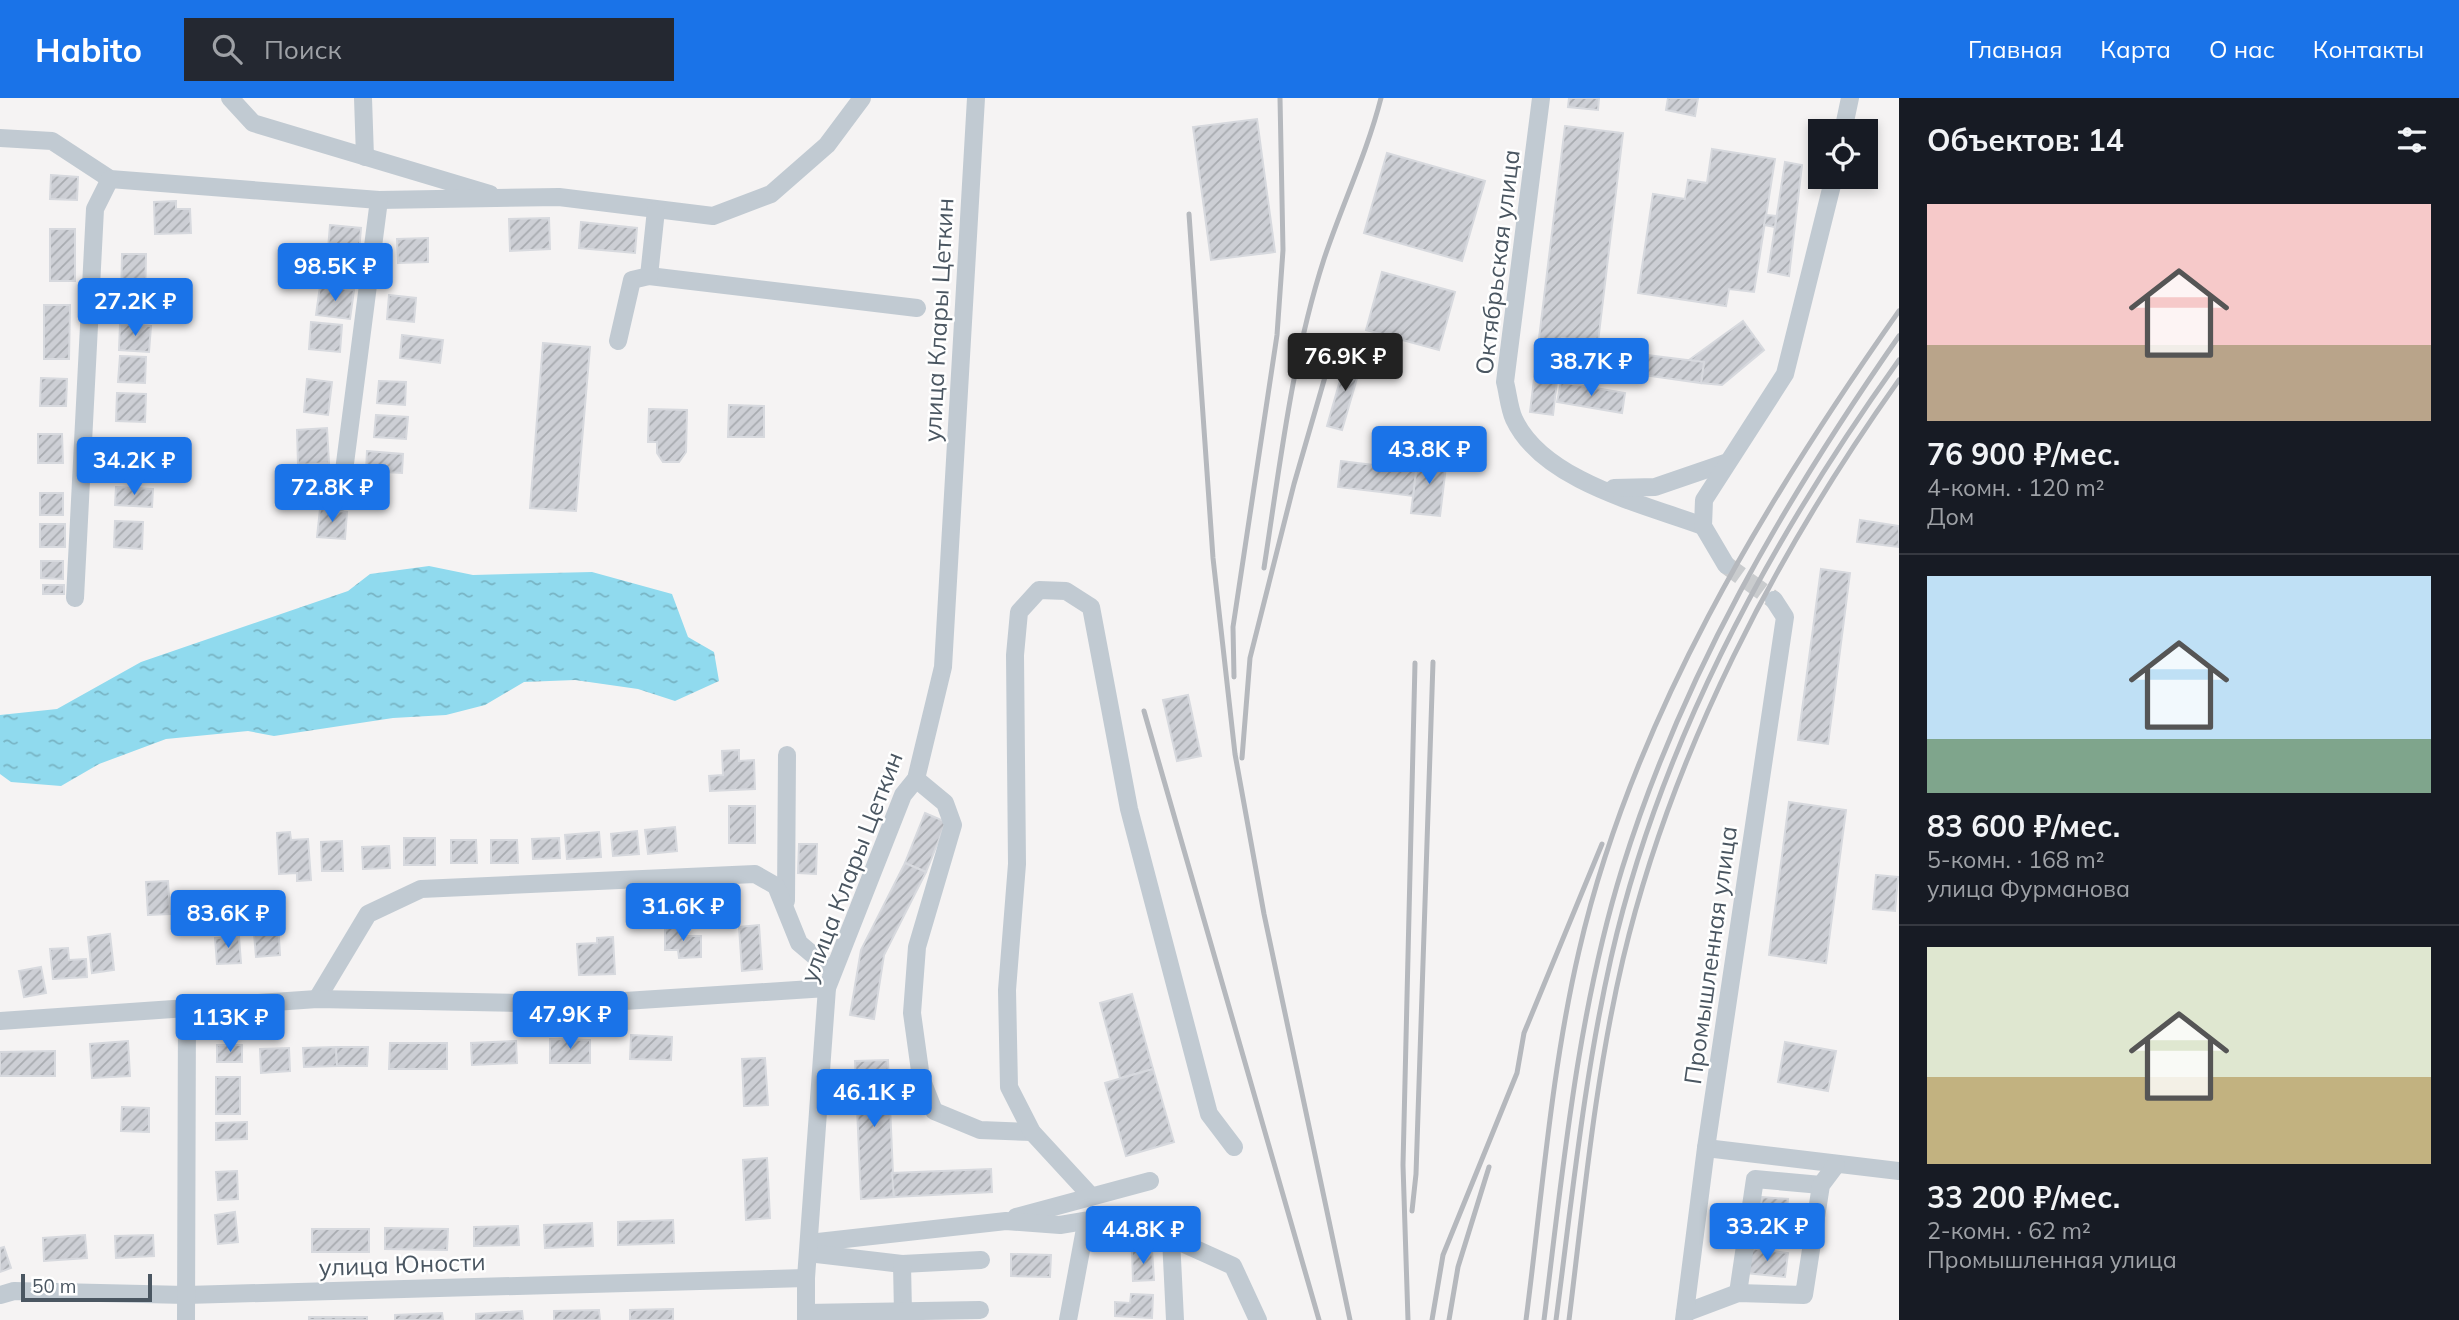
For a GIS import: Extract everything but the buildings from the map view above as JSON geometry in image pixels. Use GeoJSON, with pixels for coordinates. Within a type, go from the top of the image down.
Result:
{"type":"FeatureCollection","features":[{"type":"Feature","properties":{"kind":"street"},"geometry":{"type":"LineString","coordinates":[[230,98],[253,123],[510,200]]}},
{"type":"Feature","properties":{"kind":"street"},"geometry":{"type":"LineString","coordinates":[[363,98],[365,157]]}},
{"type":"Feature","properties":{"kind":"street"},"geometry":{"type":"LineString","coordinates":[[0,138],[52,141],[110,179],[379,200],[510,200],[559,197],[713,216],[771,194],[827,145],[862,98]]}},
{"type":"Feature","properties":{"kind":"street","name":"улица Клары Цеткин"},"geometry":{"type":"LineString","coordinates":[[806,1317],[806,1278],[830,979],[902,795],[916,779],[943,667],[976,98]]}},
{"type":"Feature","properties":{"kind":"street","name":"Октябрьская улица"},"geometry":{"type":"LineString","coordinates":[[1541,98],[1505,382],[1514,418],[1538,453],[1587,483],[1703,526]]}},
{"type":"Feature","properties":{"kind":"street"},"geometry":{"type":"LineString","coordinates":[[1846,119],[1850,98]]}},
{"type":"Feature","properties":{"kind":"street"},"geometry":{"type":"LineString","coordinates":[[75,598],[95,209],[110,179]]}},
{"type":"Feature","properties":{"kind":"street"},"geometry":{"type":"LineString","coordinates":[[1726,565],[1703,526],[1704,500],[1725,463],[1785,374],[1831,189]]}},
{"type":"Feature","properties":{"kind":"street"},"geometry":{"type":"LineString","coordinates":[[340,502],[379,200]]}},
{"type":"Feature","properties":{"kind":"street"},"geometry":{"type":"LineString","coordinates":[[649,275],[656,210]]}},
{"type":"Feature","properties":{"kind":"street"},"geometry":{"type":"LineString","coordinates":[[618,341],[632,280],[649,275],[917,308]]}},
{"type":"Feature","properties":{"kind":"street"},"geometry":{"type":"LineString","coordinates":[[1587,483],[1617,488],[1655,487],[1725,463]]}},
{"type":"Feature","properties":{"kind":"street"},"geometry":{"type":"LineString","coordinates":[[1091,1196],[1032,1132],[1009,1087],[1007,990],[1017,864],[1015,655],[1019,612],[1040,590],[1066,591],[1091,607],[1129,808],[1209,1114],[1234,1147]]}},
{"type":"Feature","properties":{"kind":"street","name":"Промышленная улица"},"geometry":{"type":"LineString","coordinates":[[1684,1317],[1706,1148],[1785,617],[1774,600]]}},
{"type":"Feature","properties":{"kind":"street"},"geometry":{"type":"LineString","coordinates":[[786,908],[787,755]]}},
{"type":"Feature","properties":{"kind":"street"},"geometry":{"type":"LineString","coordinates":[[916,779],[945,803],[953,825],[917,947],[912,1013],[921,1077],[934,1111],[980,1130],[1032,1132]]}},
{"type":"Feature","properties":{"kind":"street"},"geometry":{"type":"LineString","coordinates":[[317,999],[368,914],[421,889],[755,874],[776,886],[799,943],[830,979]]}},
{"type":"Feature","properties":{"kind":"street"},"geometry":{"type":"LineString","coordinates":[[0,1021],[317,999],[578,1004],[830,979]]}},
{"type":"Feature","properties":{"kind":"street"},"geometry":{"type":"LineString","coordinates":[[186,1320],[187,1006]]}},
{"type":"Feature","properties":{"kind":"street"},"geometry":{"type":"LineString","coordinates":[[1706,1148],[1899,1171]]}},
{"type":"Feature","properties":{"kind":"street"},"geometry":{"type":"LineString","coordinates":[[1684,1317],[1738,1293],[1804,1295],[1821,1185],[1836,1165]]}},
{"type":"Feature","properties":{"kind":"street"},"geometry":{"type":"LineString","coordinates":[[1738,1293],[1755,1178],[1821,1185]]}},
{"type":"Feature","properties":{"kind":"street"},"geometry":{"type":"LineString","coordinates":[[809,1248],[1006,1221],[1150,1181]]}},
{"type":"Feature","properties":{"kind":"street"},"geometry":{"type":"LineString","coordinates":[[1006,1221],[1060,1225],[1130,1214],[1152,1221],[1171,1238],[1233,1266],[1258,1320]]}},
{"type":"Feature","properties":{"kind":"street"},"geometry":{"type":"LineString","coordinates":[[1068,1320],[1085,1229],[1106,1216]]}},
{"type":"Feature","properties":{"kind":"street"},"geometry":{"type":"LineString","coordinates":[[1171,1238],[1175,1320]]}},
{"type":"Feature","properties":{"kind":"street"},"geometry":{"type":"LineString","coordinates":[[809,1248],[902,1264],[981,1260]]}},
{"type":"Feature","properties":{"kind":"street"},"geometry":{"type":"LineString","coordinates":[[902,1264],[908,1315]]}},
{"type":"Feature","properties":{"kind":"street","name":"улица Юности"},"geometry":{"type":"LineString","coordinates":[[0,1295],[13,1291],[186,1295],[806,1278]]}},
{"type":"Feature","properties":{"kind":"street"},"geometry":{"type":"LineString","coordinates":[[806,1317],[908,1315],[980,1310]]}},
{"type":"Feature","properties":{"kind":"water"},"geometry":{"type":"Polygon","coordinates":[[[429,566],[473,575],[592,572],[672,594],[688,637],[714,652],[719,681],[675,701],[638,689],[575,680],[524,682],[485,705],[446,715],[393,718],[274,736],[248,731],[166,739],[99,764],[61,786],[11,782],[0,774],[0,715],[57,709],[141,662],[348,591],[370,574],[429,566]]]}},
{"type":"Feature","properties":{"kind":"tunnel"},"geometry":{"type":"LineString","coordinates":[[1726,565],[1774,600]]}},
{"type":"Feature","properties":{"kind":"railway"},"geometry":{"type":"LineString","coordinates":[[1234,677],[1233,627],[1277,335],[1283,250],[1280,98]]}},
{"type":"Feature","properties":{"kind":"railway"},"geometry":{"type":"LineString","coordinates":[[1264,568],[1303,335],[1324,259],[1369,139],[1381,98]]}},
{"type":"Feature","properties":{"kind":"railway"},"geometry":{"type":"LineString","coordinates":[[1189,214],[1213,558],[1235,754],[1264,914],[1350,1320]]}},
{"type":"Feature","properties":{"kind":"railway"},"geometry":{"type":"LineString","coordinates":[[1526,1320],[1554,1088],[1569,996],[1602,865],[1632,781],[1708,616],[1752,537],[1849,384],[1899,311]]}},
{"type":"Feature","properties":{"kind":"railway"},"geometry":{"type":"LineString","coordinates":[[1544,1320],[1573,1093],[1593,980],[1622,869],[1646,797],[1674,727],[1740,592],[1816,462],[1899,336]]}},
{"type":"Feature","properties":{"kind":"railway"},"geometry":{"type":"LineString","coordinates":[[1242,758],[1250,658],[1294,484],[1336,339]]}},
{"type":"Feature","properties":{"kind":"railway"},"geometry":{"type":"LineString","coordinates":[[1556,1320],[1593,1048],[1611,958],[1632,878],[1659,799],[1690,721],[1725,645],[1765,571],[1852,428],[1899,360]]}},
{"type":"Feature","properties":{"kind":"railway"},"geometry":{"type":"LineString","coordinates":[[1569,1320],[1591,1139],[1613,1004],[1644,882],[1670,806],[1699,730],[1771,585],[1811,514],[1899,380]]}},
{"type":"Feature","properties":{"kind":"railway"},"geometry":{"type":"LineString","coordinates":[[1412,1211],[1416,1174],[1433,662]]}},
{"type":"Feature","properties":{"kind":"railway"},"geometry":{"type":"LineString","coordinates":[[1408,1320],[1403,1165],[1415,663]]}},
{"type":"Feature","properties":{"kind":"railway"},"geometry":{"type":"LineString","coordinates":[[1144,711],[1319,1320]]}},
{"type":"Feature","properties":{"kind":"railway"},"geometry":{"type":"LineString","coordinates":[[1432,1320],[1443,1255],[1517,1073],[1524,1033],[1602,844]]}},
{"type":"Feature","properties":{"kind":"railway"},"geometry":{"type":"LineString","coordinates":[[1449,1320],[1458,1267],[1489,1167]]}}]}
